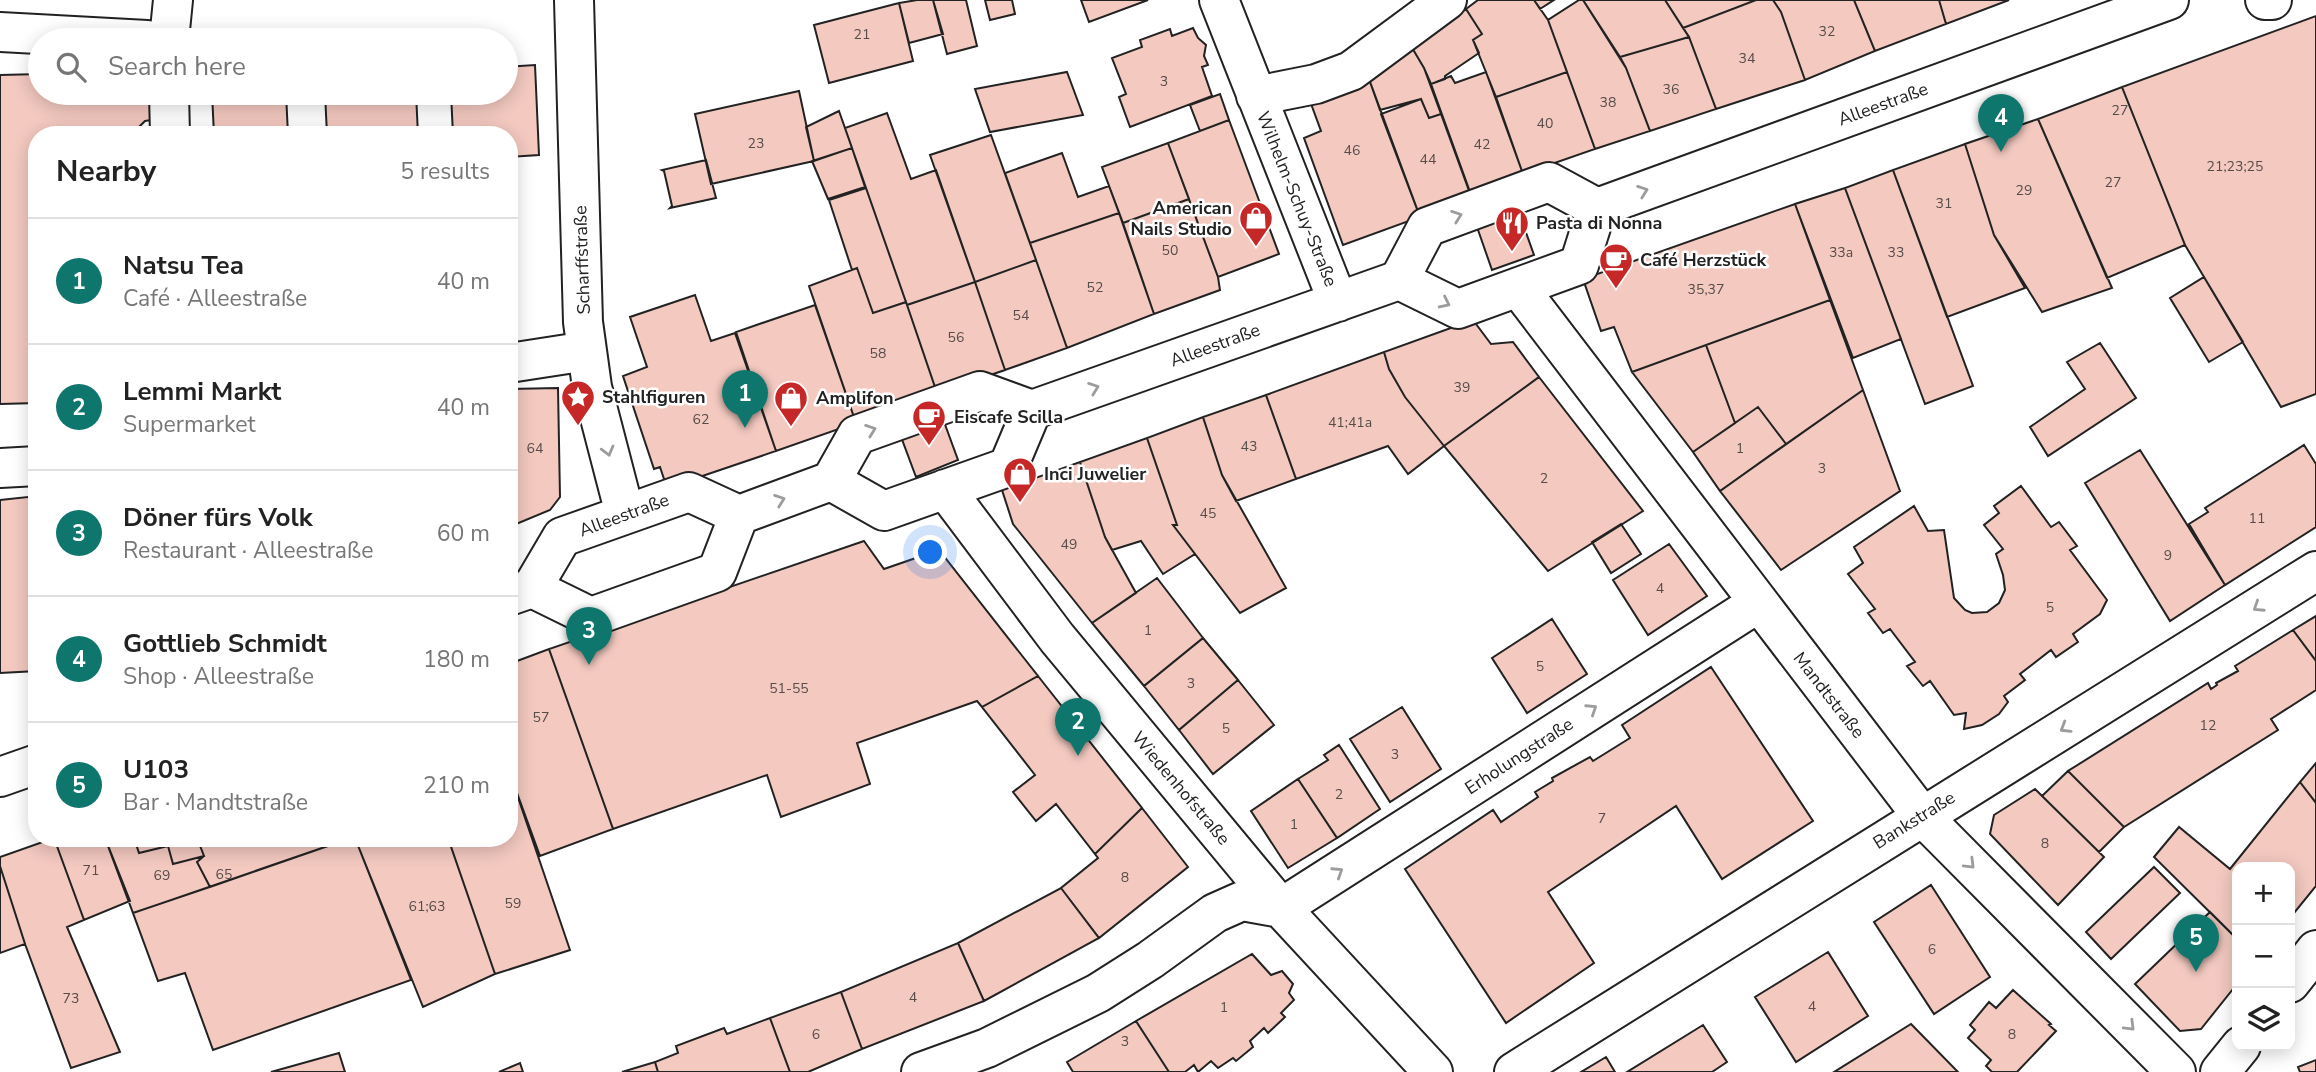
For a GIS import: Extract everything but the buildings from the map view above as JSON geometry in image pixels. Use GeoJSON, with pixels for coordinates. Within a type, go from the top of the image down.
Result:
{"type":"FeatureCollection","features":[{"type":"Feature","properties":{"kind":"street"},"geometry":{"type":"LineString","coordinates":[[169,28],[173,0]]}},
{"type":"Feature","properties":{"kind":"street","name":"Scharffstraße"},"geometry":{"type":"LineString","coordinates":[[574,0],[583,322],[589,369],[625,514]]}},
{"type":"Feature","properties":{"kind":"street","name":"Wilhelm-Schuy-Straße"},"geometry":{"type":"LineString","coordinates":[[1219,0],[1338,302]]}},
{"type":"Feature","properties":{"kind":"street","name":"Wilhelm-Schuy-Straße"},"geometry":{"type":"LineString","coordinates":[[1260,105],[1351,71],[1447,0]]}},
{"type":"Feature","properties":{"kind":"street","name":"Alleestraße"},"geometry":{"type":"LineString","coordinates":[[1597,208],[2169,0]]}},
{"type":"Feature","properties":{"kind":"street"},"geometry":{"type":"LineString","coordinates":[[2265,0],[2272,0]]}},
{"type":"Feature","properties":{"kind":"street"},"geometry":{"type":"LineString","coordinates":[[0,32],[28,34]]}},
{"type":"Feature","properties":{"kind":"street"},"geometry":{"type":"LineString","coordinates":[[169,105],[170,126]]}},
{"type":"Feature","properties":{"kind":"street"},"geometry":{"type":"LineString","coordinates":[[1549,182],[1597,208],[1579,265],[1458,309],[1399,280],[1427,227],[1549,182]]}},
{"type":"Feature","properties":{"kind":"street","name":"Alleestraße"},"geometry":{"type":"LineString","coordinates":[[1032,410],[1399,280]]}},
{"type":"Feature","properties":{"kind":"street","name":"Mandtstraße"},"geometry":{"type":"LineString","coordinates":[[1518,287],[1922,816],[2176,1072]]}},
{"type":"Feature","properties":{"kind":"street"},"geometry":{"type":"LineString","coordinates":[[518,363],[589,369]]}},
{"type":"Feature","properties":{"kind":"street"},"geometry":{"type":"LineString","coordinates":[[739,515],[831,481],[857,435],[968,395],[980,391],[1032,410],[1008,467],[884,511],[831,481]]}},
{"type":"Feature","properties":{"kind":"street"},"geometry":{"type":"LineString","coordinates":[[0,468],[28,466]]}},
{"type":"Feature","properties":{"kind":"street","name":"Wiedenhofstraße"},"geometry":{"type":"LineString","coordinates":[[946,489],[1057,638],[1281,908],[1433,1072]]}},
{"type":"Feature","properties":{"kind":"street","name":"Alleestraße"},"geometry":{"type":"LineString","coordinates":[[689,492],[739,515],[717,572],[591,617],[521,592],[562,537],[625,514],[689,492]]}},
{"type":"Feature","properties":{"kind":"street","name":"Bankstraße"},"geometry":{"type":"LineString","coordinates":[[1514,1072],[2316,571]]}},
{"type":"Feature","properties":{"kind":"street","name":"Erholungstraße"},"geometry":{"type":"LineString","coordinates":[[1281,908],[1758,603]]}},
{"type":"Feature","properties":{"kind":"street"},"geometry":{"type":"LineString","coordinates":[[0,777],[28,767]]}},
{"type":"Feature","properties":{"kind":"street"},"geometry":{"type":"LineString","coordinates":[[921,1072],[987,1048],[1098,993],[1150,960],[1215,913],[1242,901],[1281,908]]}},
{"type":"Feature","properties":{"kind":"street"},"geometry":{"type":"LineString","coordinates":[[2295,977],[2316,950]]}},
{"type":"Feature","properties":{"kind":"street"},"geometry":{"type":"LineString","coordinates":[[2220,1072],[2237,1051]]}},
{"type":"Feature","properties":{"kind":"place","name":"Gottlieb Schmidt"},"geometry":{"type":"Point","coordinates":[2001,152]}},
{"type":"Feature","properties":{"kind":"place","name":"American Nails Studio"},"geometry":{"type":"Point","coordinates":[1256,248]}},
{"type":"Feature","properties":{"kind":"place","name":"Pasta di Nonna"},"geometry":{"type":"Point","coordinates":[1512,253]}},
{"type":"Feature","properties":{"kind":"place","name":"Café Herzstück"},"geometry":{"type":"Point","coordinates":[1616,290]}},
{"type":"Feature","properties":{"kind":"place","name":"Stahlfiguren"},"geometry":{"type":"Point","coordinates":[578,427]}},
{"type":"Feature","properties":{"kind":"place","name":"Natsu Tea"},"geometry":{"type":"Point","coordinates":[745,428]}},
{"type":"Feature","properties":{"kind":"place","name":"Amplifon"},"geometry":{"type":"Point","coordinates":[791,428]}},
{"type":"Feature","properties":{"kind":"place","name":"Eiscafe Scilla"},"geometry":{"type":"Point","coordinates":[929,447]}},
{"type":"Feature","properties":{"kind":"place","name":"Inci Juwelier"},"geometry":{"type":"Point","coordinates":[1020,504]}},
{"type":"Feature","properties":{"kind":"place","name":"Döner fürs Volk"},"geometry":{"type":"Point","coordinates":[589,665]}},
{"type":"Feature","properties":{"kind":"place","name":"Lemmi Markt"},"geometry":{"type":"Point","coordinates":[1078,756]}},
{"type":"Feature","properties":{"kind":"place","name":"U103"},"geometry":{"type":"Point","coordinates":[2196,972]}}]}
